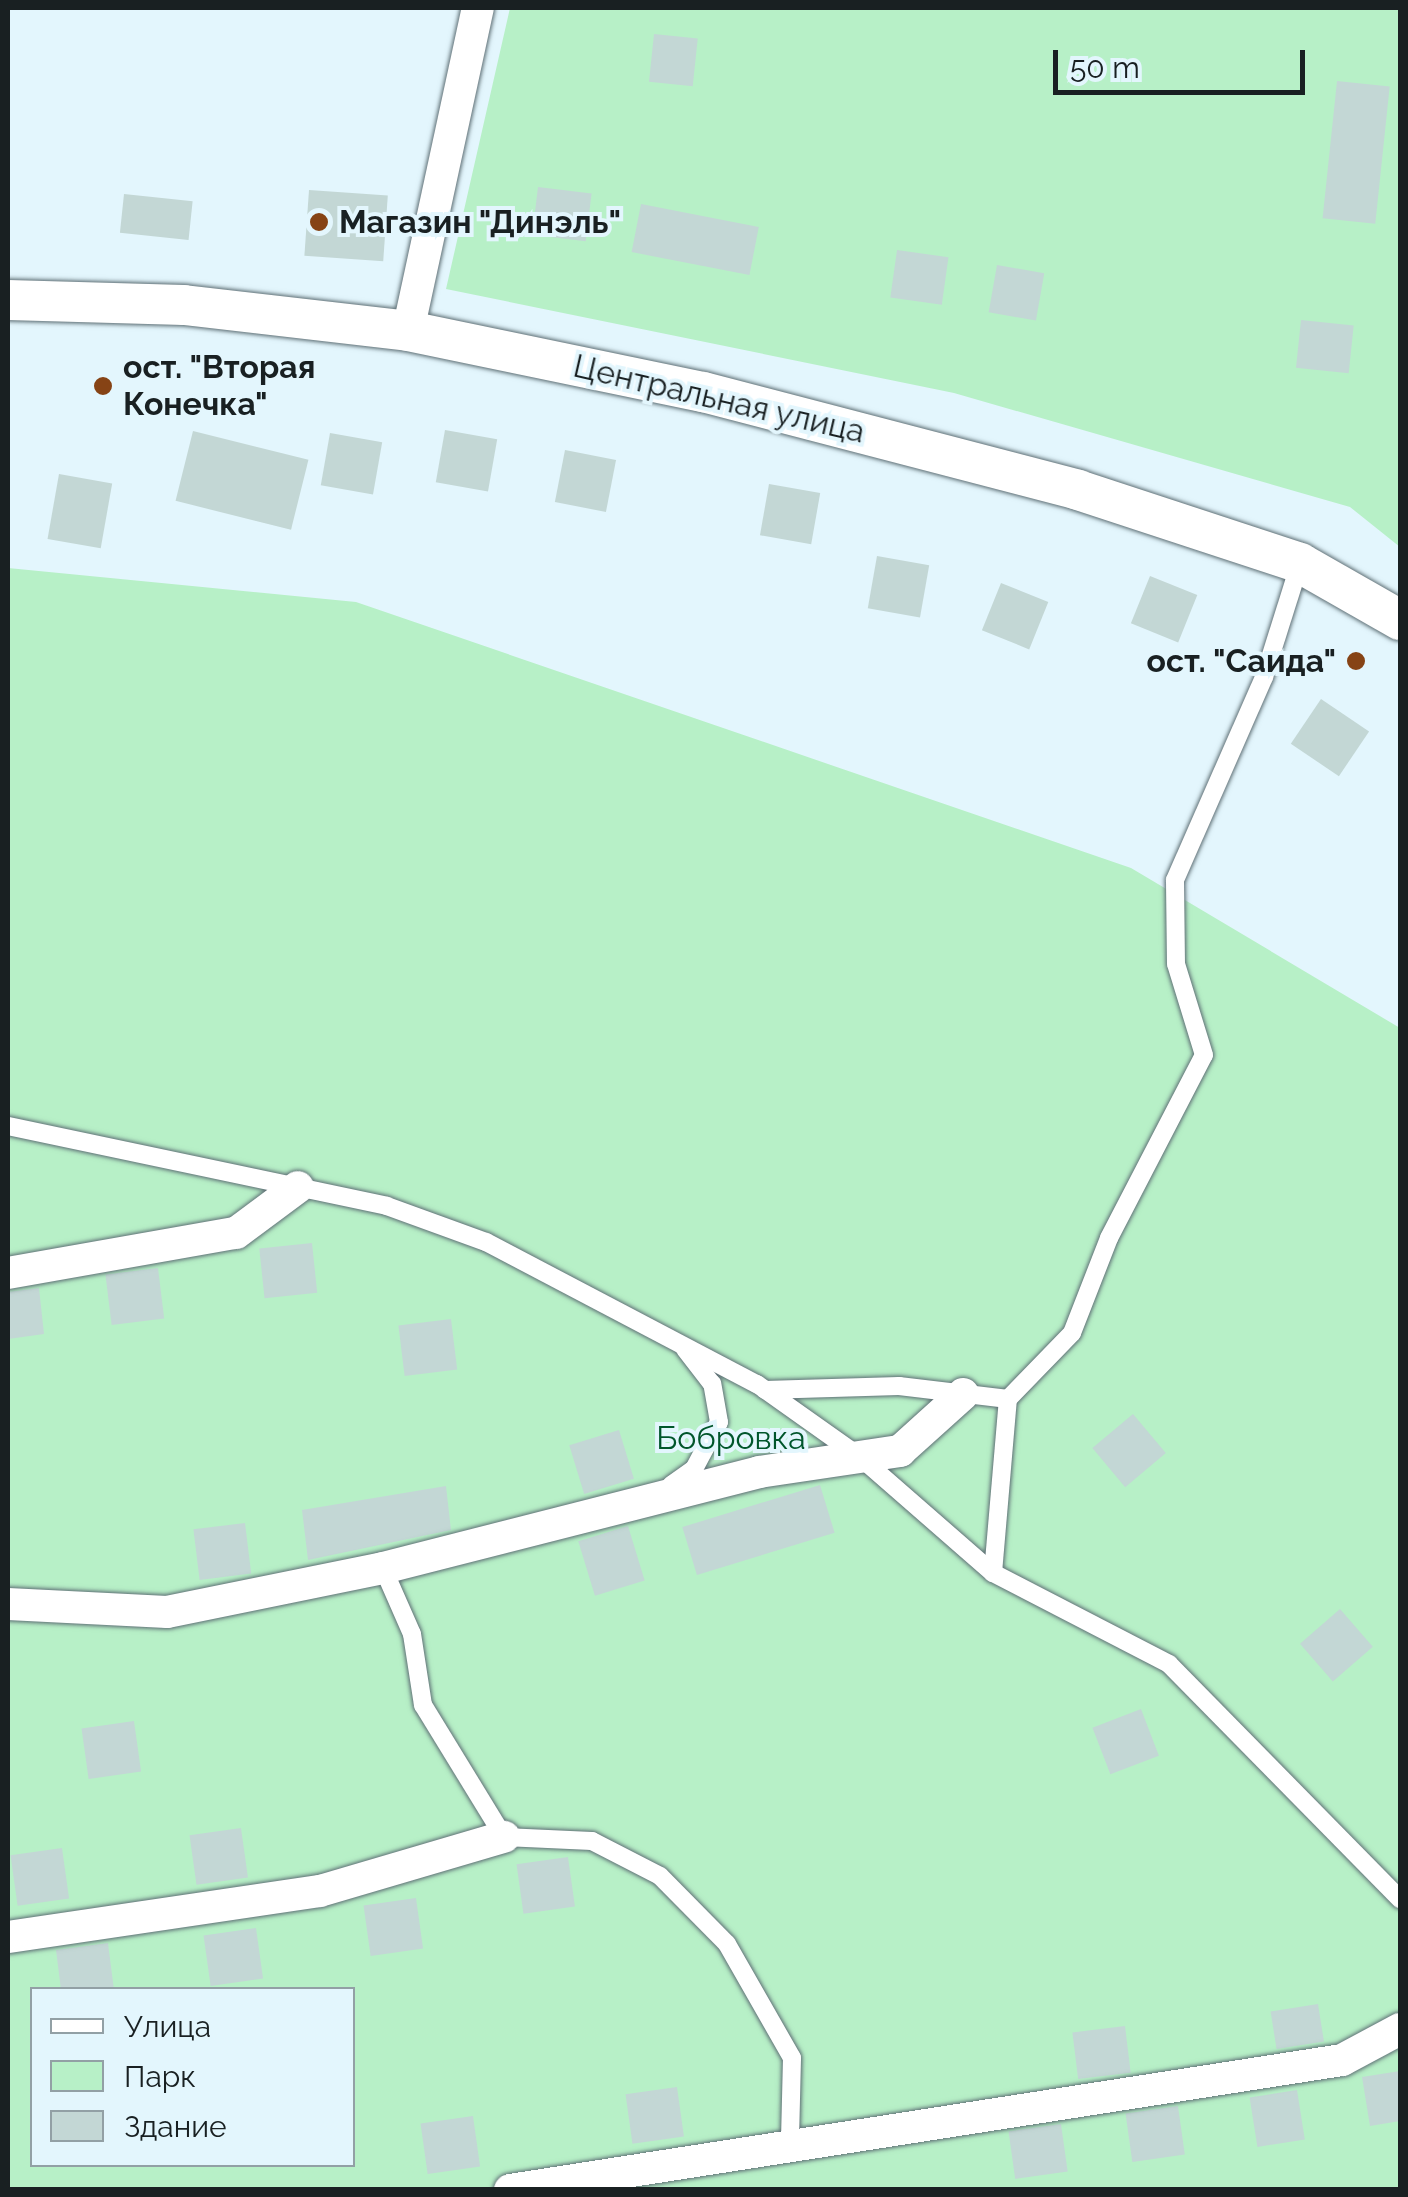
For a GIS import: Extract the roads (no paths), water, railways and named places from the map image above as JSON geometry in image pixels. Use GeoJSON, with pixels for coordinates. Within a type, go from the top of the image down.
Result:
{"type":"FeatureCollection","features":[{"type":"Feature","properties":{"kind":"street"},"geometry":{"type":"LineString","coordinates":[[408,331],[478,8]]}},
{"type":"Feature","properties":{"kind":"street","name":"Центральная улица"},"geometry":{"type":"LineString","coordinates":[[8,300],[184,305],[408,331],[883,437],[1300,563],[1400,620]]}},
{"type":"Feature","properties":{"kind":"street"},"geometry":{"type":"LineString","coordinates":[[8,1272],[236,1233],[298,1186]]}},
{"type":"Feature","properties":{"kind":"street"},"geometry":{"type":"LineString","coordinates":[[8,1604],[168,1612],[383,1568],[650,1500],[900,1451],[963,1394]]}},
{"type":"Feature","properties":{"kind":"street"},"geometry":{"type":"LineString","coordinates":[[8,1937],[320,1892],[504,1837]]}},
{"type":"Feature","properties":{"kind":"street"},"geometry":{"type":"LineString","coordinates":[[510,2190],[790,2142],[1342,2060],[1400,2029]]}},
{"type":"Feature","properties":{"kind":"lane"},"geometry":{"type":"LineString","coordinates":[[992,1574],[1008,1399],[1072,1332],[1109,1238],[1204,1054],[1176,964],[1175,880],[1264,676],[1300,563]]}},
{"type":"Feature","properties":{"kind":"lane"},"geometry":{"type":"LineString","coordinates":[[8,1126],[298,1186],[486,1242],[765,1390],[860,1457],[992,1574],[1169,1664],[1400,1900]]}},
{"type":"Feature","properties":{"kind":"lane"},"geometry":{"type":"LineString","coordinates":[[650,1500],[694,1469],[719,1422],[712,1384],[682,1346]]}},
{"type":"Feature","properties":{"kind":"lane"},"geometry":{"type":"LineString","coordinates":[[765,1390],[963,1394],[1008,1399]]}},
{"type":"Feature","properties":{"kind":"lane"},"geometry":{"type":"LineString","coordinates":[[383,1568],[412,1634],[423,1705],[504,1837],[592,1840],[660,1876],[727,1944],[792,2058],[790,2142]]}},
{"type":"Feature","properties":{"kind":"place","name":"Магазин \"Динэль\""},"geometry":{"type":"Point","coordinates":[319,222]}},
{"type":"Feature","properties":{"kind":"place","name":"ост. \"Вторая Конечка\""},"geometry":{"type":"Point","coordinates":[103,386]}},
{"type":"Feature","properties":{"kind":"place","name":"ост. \"Саида\""},"geometry":{"type":"Point","coordinates":[1356,661]}},
{"type":"Feature","properties":{"kind":"park label","name":"Бобровка"},"geometry":{"type":"Point","coordinates":[731,1438]}}]}
